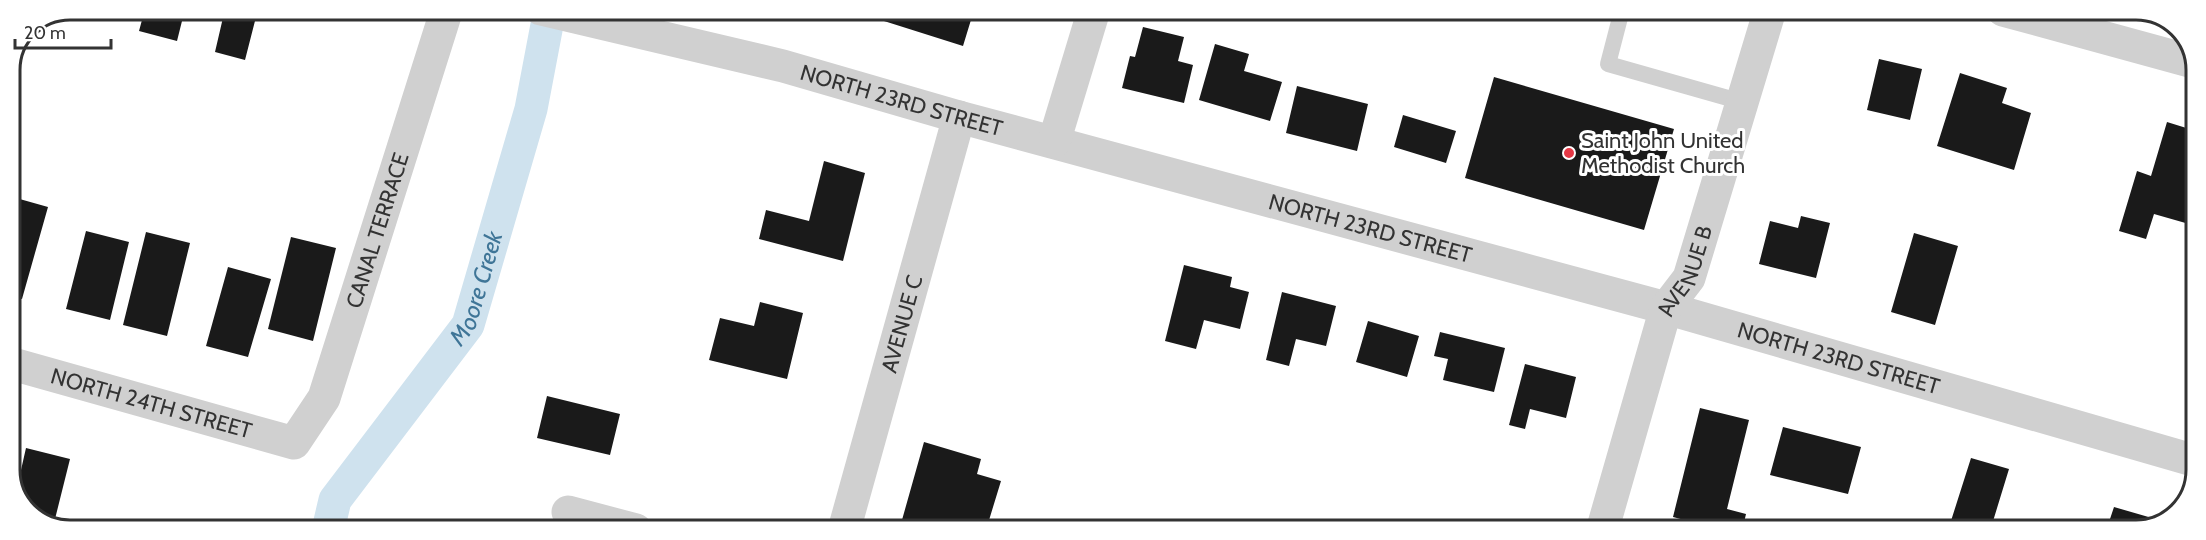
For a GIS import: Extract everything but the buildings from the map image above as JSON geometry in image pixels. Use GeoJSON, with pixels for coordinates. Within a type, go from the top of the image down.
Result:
{"type":"FeatureCollection","features":[{"type":"Feature","properties":{"kind":"street","name":"CANAL TERRACE"},"geometry":{"type":"LineString","coordinates":[[294,443],[324,398],[444,20]]}},
{"type":"Feature","properties":{"kind":"street","name":"NORTH 23RD STREET"},"geometry":{"type":"LineString","coordinates":[[582,20],[783,66],[959,117],[1666,308],[2186,459]]}},
{"type":"Feature","properties":{"kind":"street"},"geometry":{"type":"LineString","coordinates":[[1054,142],[1091,20]]}},
{"type":"Feature","properties":{"kind":"street","name":"AVENUE B"},"geometry":{"type":"LineString","coordinates":[[1605,520],[1666,308],[1689,278],[1767,20]]}},
{"type":"Feature","properties":{"kind":"street"},"geometry":{"type":"LineString","coordinates":[[2039,20],[2185,60]]}},
{"type":"Feature","properties":{"kind":"street","name":"AVENUE C"},"geometry":{"type":"LineString","coordinates":[[847,520],[959,117]]}},
{"type":"Feature","properties":{"kind":"street","name":"NORTH 24TH STREET"},"geometry":{"type":"LineString","coordinates":[[20,366],[294,443]]}},
{"type":"Feature","properties":{"kind":"street"},"geometry":{"type":"LineString","coordinates":[[568,512],[598,520]]}},
{"type":"Feature","properties":{"kind":"lane"},"geometry":{"type":"LineString","coordinates":[[1619,20],[1608,64],[1742,102]]}},
{"type":"Feature","properties":{"kind":"waterway","name":"Moore Creek"},"geometry":{"type":"LineString","coordinates":[[330,520],[335,500],[468,325],[531,109],[548,20]]}},
{"type":"Feature","properties":{"kind":"place","name":"Saint John United Methodist Church"},"geometry":{"type":"Point","coordinates":[1569,153]}}]}
